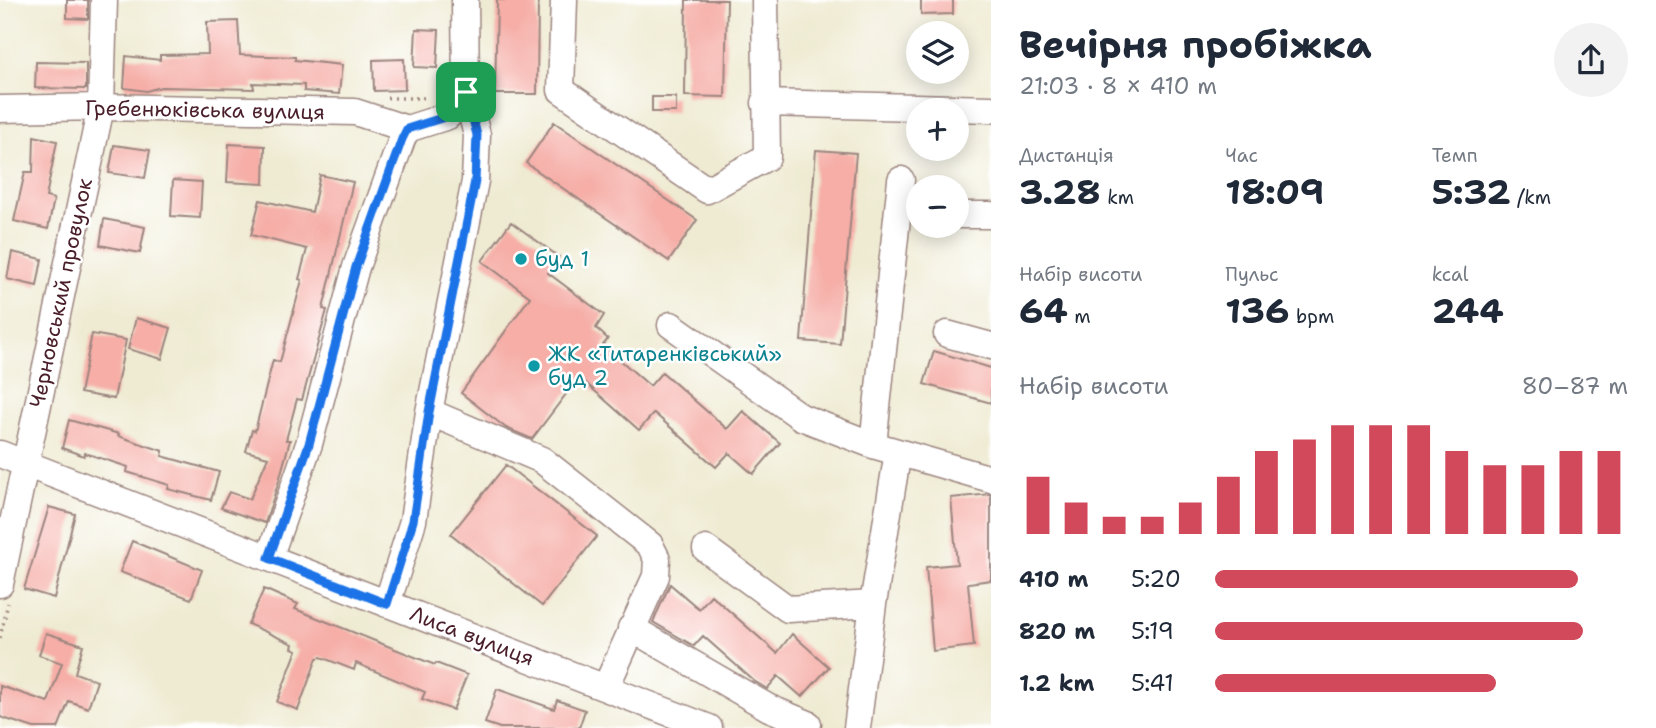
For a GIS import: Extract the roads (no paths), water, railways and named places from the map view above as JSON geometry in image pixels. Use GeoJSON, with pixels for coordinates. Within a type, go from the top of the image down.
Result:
{"type":"FeatureCollection","features":[{"type":"Feature","properties":{"kind":"street","name":"Черновський провулок"},"geometry":{"type":"LineString","coordinates":[[0,584],[12,458],[101,107],[104,0]]}},
{"type":"Feature","properties":{"kind":"street"},"geometry":{"type":"LineString","coordinates":[[387,604],[413,521],[429,412],[475,181],[477,135],[466,92],[465,0]]}},
{"type":"Feature","properties":{"kind":"street"},"geometry":{"type":"LineString","coordinates":[[564,0],[561,90],[707,190],[767,157],[765,0]]}},
{"type":"Feature","properties":{"kind":"street"},"geometry":{"type":"LineString","coordinates":[[269,558],[309,444],[356,267],[407,129],[448,116],[466,92]]}},
{"type":"Feature","properties":{"kind":"street"},"geometry":{"type":"LineString","coordinates":[[765,103],[991,109]]}},
{"type":"Feature","properties":{"kind":"street","name":"Гребенюківська вулиця"},"geometry":{"type":"LineString","coordinates":[[0,109],[101,107],[355,112],[407,129]]}},
{"type":"Feature","properties":{"kind":"street"},"geometry":{"type":"LineString","coordinates":[[901,180],[906,206]]}},
{"type":"Feature","properties":{"kind":"street"},"geometry":{"type":"LineString","coordinates":[[969,215],[991,215]]}},
{"type":"Feature","properties":{"kind":"street"},"geometry":{"type":"LineString","coordinates":[[857,728],[873,604],[906,237]]}},
{"type":"Feature","properties":{"kind":"street"},"geometry":{"type":"LineString","coordinates":[[671,325],[801,417],[886,449],[991,479]]}},
{"type":"Feature","properties":{"kind":"street"},"geometry":{"type":"LineString","coordinates":[[947,334],[991,346]]}},
{"type":"Feature","properties":{"kind":"street"},"geometry":{"type":"LineString","coordinates":[[429,412],[542,460],[650,545],[657,559],[656,576],[606,687]]}},
{"type":"Feature","properties":{"kind":"street","name":"Лиса вулиця"},"geometry":{"type":"LineString","coordinates":[[12,458],[709,728]]}},
{"type":"Feature","properties":{"kind":"street"},"geometry":{"type":"LineString","coordinates":[[706,549],[788,609],[873,604]]}},
{"type":"Feature","properties":{"kind":"street"},"geometry":{"type":"LineString","coordinates":[[631,628],[769,708],[808,723]]}},
{"type":"Feature","properties":{"kind":"place","name":"буд 1"},"geometry":{"type":"Point","coordinates":[521,259]}},
{"type":"Feature","properties":{"kind":"place","name":"ЖК «Титаренківський» буд 2"},"geometry":{"type":"Point","coordinates":[534,366]}}]}
